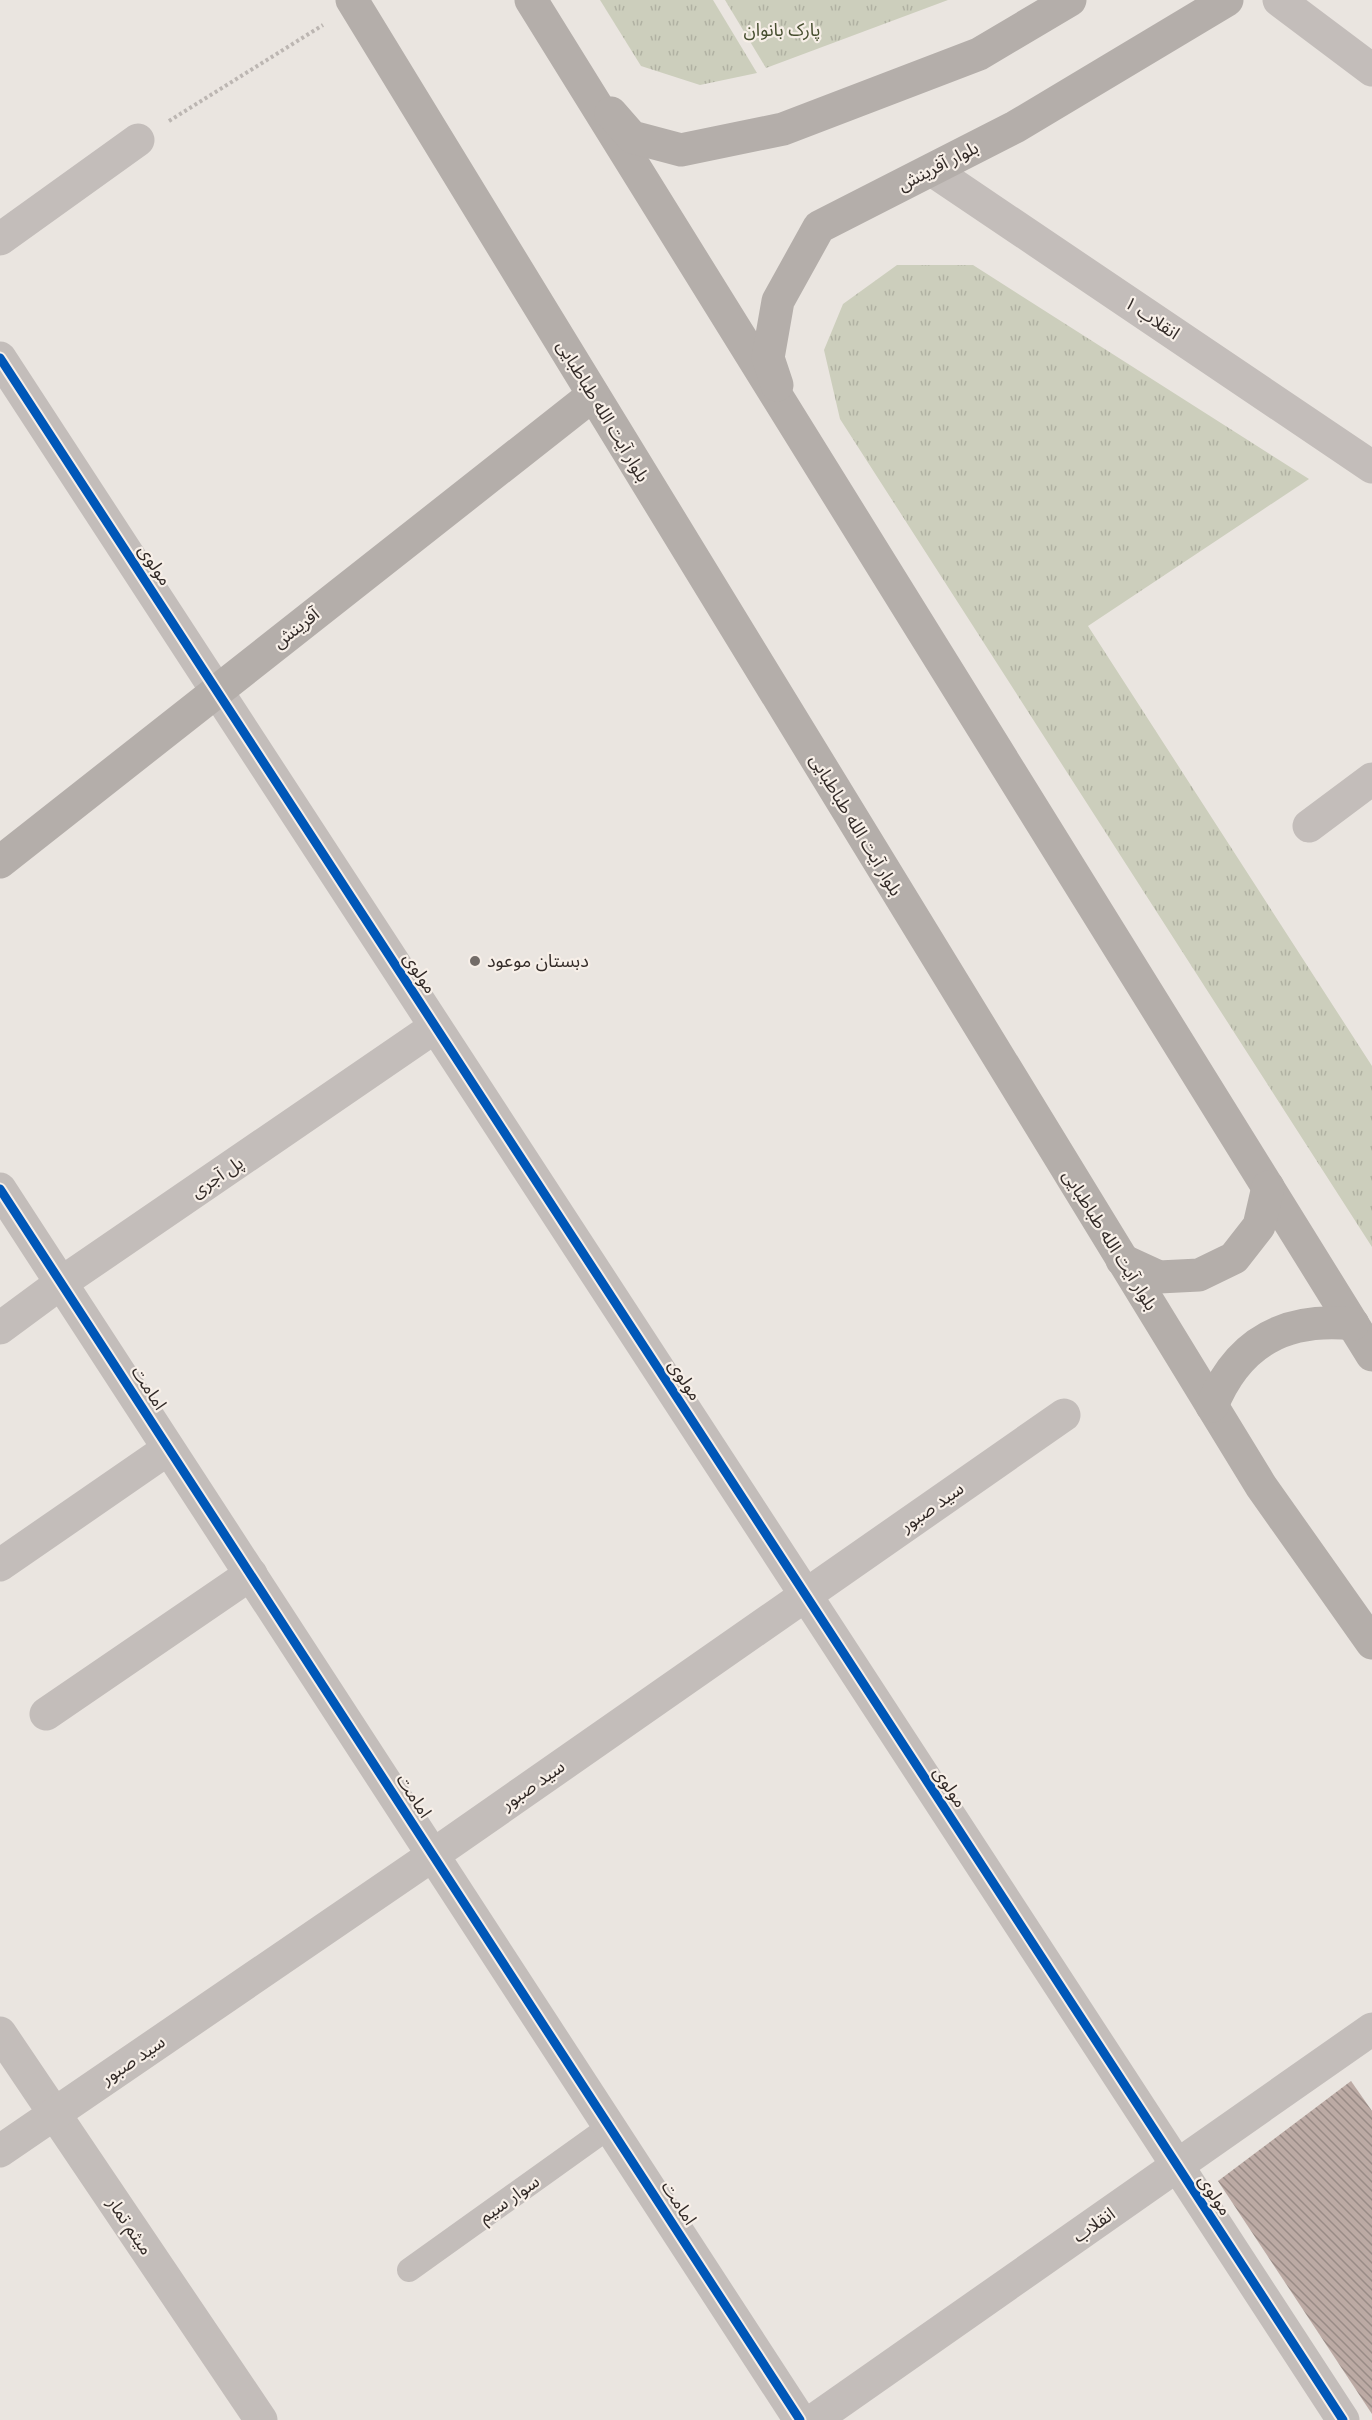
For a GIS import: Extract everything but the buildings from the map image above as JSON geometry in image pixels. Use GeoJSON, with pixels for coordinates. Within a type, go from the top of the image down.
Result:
{"type":"FeatureCollection","features":[{"type":"Feature","properties":{"kind":"main road"},"geometry":{"type":"LineString","coordinates":[[531,0],[1372,1355]]}},
{"type":"Feature","properties":{"kind":"main road"},"geometry":{"type":"LineString","coordinates":[[581,81],[632,136],[681,150],[783,129],[957,63],[979,54],[1070,0]]}},
{"type":"Feature","properties":{"kind":"main road","name":"بلوار آفرینش"},"geometry":{"type":"LineString","coordinates":[[787,412],[768,358],[777,301],[819,227],[1015,127],[1227,0]]}},
{"type":"Feature","properties":{"kind":"main road","name":"بلوار آیت الله طباطبایی"},"geometry":{"type":"LineString","coordinates":[[354,2],[1212,1406],[1262,1486],[1372,1643]]}},
{"type":"Feature","properties":{"kind":"main road","name":"آفرینش"},"geometry":{"type":"LineString","coordinates":[[0,862],[593,395]]}},
{"type":"Feature","properties":{"kind":"main road"},"geometry":{"type":"LineString","coordinates":[[1122,1260],[1159,1276],[1199,1275],[1234,1258],[1259,1226],[1268,1187]]}},
{"type":"Feature","properties":{"kind":"main road"},"geometry":{"type":"LineString","coordinates":[[1212,1406],[1231,1370],[1261,1341],[1282,1330],[1305,1324],[1329,1322],[1353,1324]]}},
{"type":"Feature","properties":{"kind":"street"},"geometry":{"type":"LineString","coordinates":[[1279,0],[1372,70]]}},
{"type":"Feature","properties":{"kind":"street"},"geometry":{"type":"LineString","coordinates":[[0,239],[138,140]]}},
{"type":"Feature","properties":{"kind":"street","name":"انقلاب ۱"},"geometry":{"type":"LineString","coordinates":[[932,170],[1372,467]]}},
{"type":"Feature","properties":{"kind":"street","name":"مولوی"},"geometry":{"type":"LineString","coordinates":[[0,358],[1343,2420]]}},
{"type":"Feature","properties":{"kind":"street"},"geometry":{"type":"LineString","coordinates":[[1309,826],[1372,779]]}},
{"type":"Feature","properties":{"kind":"street","name":"پل آجری"},"geometry":{"type":"LineString","coordinates":[[0,1328],[61,1283],[435,1027]]}},
{"type":"Feature","properties":{"kind":"street","name":"امامت"},"geometry":{"type":"LineString","coordinates":[[0,1189],[800,2420]]}},
{"type":"Feature","properties":{"kind":"street","name":"سید صبور"},"geometry":{"type":"LineString","coordinates":[[0,2151],[433,1855],[1064,1415]]}},
{"type":"Feature","properties":{"kind":"street"},"geometry":{"type":"LineString","coordinates":[[0,1565],[168,1449]]}},
{"type":"Feature","properties":{"kind":"street"},"geometry":{"type":"LineString","coordinates":[[46,1714],[250,1575]]}},
{"type":"Feature","properties":{"kind":"street","name":"انقلاب"},"geometry":{"type":"LineString","coordinates":[[814,2420],[1372,2029]]}},
{"type":"Feature","properties":{"kind":"street","name":"میثم تمار"},"geometry":{"type":"LineString","coordinates":[[0,2033],[261,2420]]}},
{"type":"Feature","properties":{"kind":"lane","name":"سوار سیم"},"geometry":{"type":"LineString","coordinates":[[409,2270],[609,2127]]}},
{"type":"Feature","properties":{"kind":"path"},"geometry":{"type":"LineString","coordinates":[[138,140],[354,2]]}},
{"type":"Feature","properties":{"kind":"green space"},"geometry":{"type":"Polygon","coordinates":[[[600,0],[713,0],[757,73],[700,85],[641,66],[600,0]]]}},
{"type":"Feature","properties":{"kind":"green space","name":"پارک بانوان"},"geometry":{"type":"Polygon","coordinates":[[[725,0],[948,0],[766,68],[725,0]]]}},
{"type":"Feature","properties":{"kind":"green space"},"geometry":{"type":"Polygon","coordinates":[[[897,265],[973,265],[1309,479],[1088,626],[1372,1066],[1372,1247],[840,419],[824,350],[843,304],[897,265]]]}},
{"type":"Feature","properties":{"kind":"cycle path"},"geometry":{"type":"LineString","coordinates":[[0,358],[1343,2420]]}},
{"type":"Feature","properties":{"kind":"cycle path"},"geometry":{"type":"LineString","coordinates":[[0,1189],[800,2420]]}},
{"type":"Feature","properties":{"kind":"place","name":"دبستان موعود"},"geometry":{"type":"Point","coordinates":[475,961]}}]}
